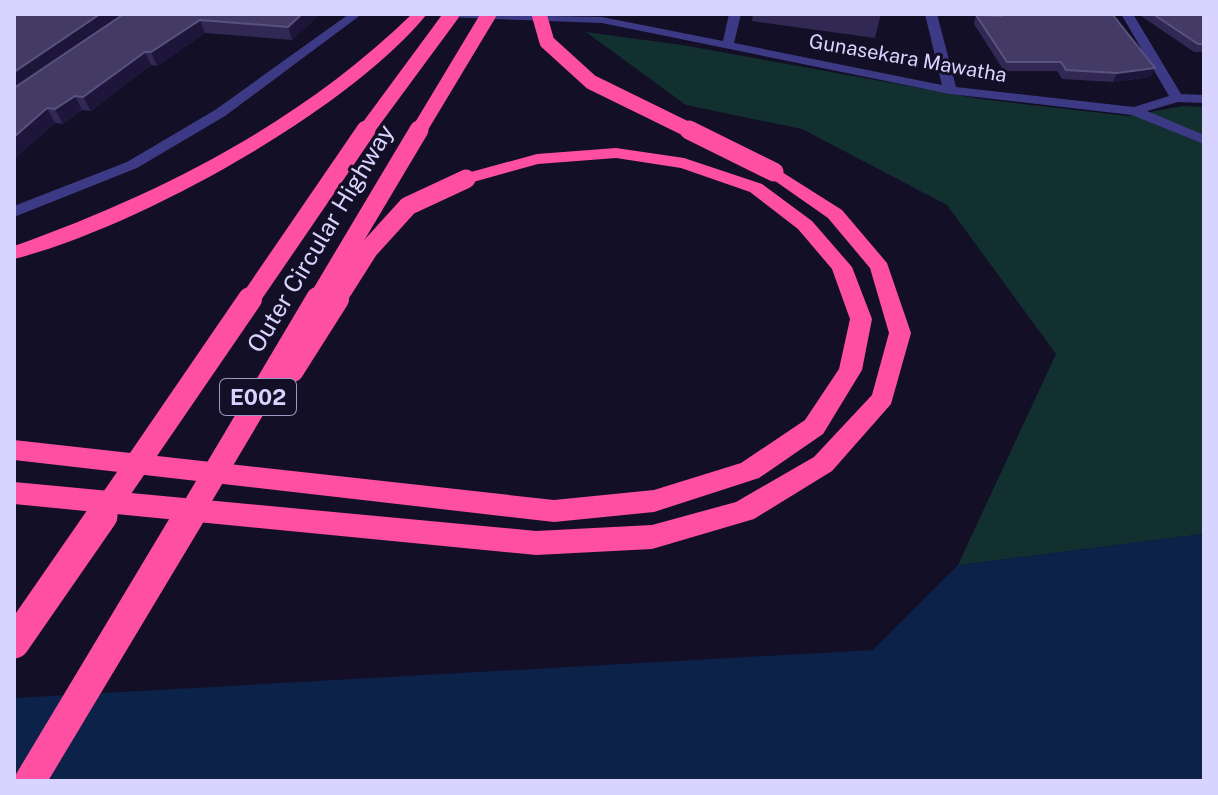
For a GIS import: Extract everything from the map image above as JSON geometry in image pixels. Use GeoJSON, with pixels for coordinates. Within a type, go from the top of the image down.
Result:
{"type":"FeatureCollection","features":[{"type":"Feature","properties":{"kind":"highway"},"geometry":{"type":"LineString","coordinates":[[14,253],[130,207],[207,169],[339,87],[420,14]]}},
{"type":"Feature","properties":{"kind":"highway","name":"Outer Circular Highway"},"geometry":{"type":"LineString","coordinates":[[14,643],[388,99],[452,14]]}},
{"type":"Feature","properties":{"kind":"highway","name":"Outer Circular Highway"},"geometry":{"type":"LineString","coordinates":[[30,781],[489,14]]}},
{"type":"Feature","properties":{"kind":"highway"},"geometry":{"type":"LineString","coordinates":[[14,493],[536,543],[652,537],[744,511],[823,464],[883,398],[900,333],[880,267],[835,214],[774,172],[591,82],[547,42],[539,14]]}},
{"type":"Feature","properties":{"kind":"highway"},"geometry":{"type":"LineString","coordinates":[[14,450],[554,511],[654,501],[750,471],[814,427],[850,370],[861,319],[842,267],[805,225],[756,188],[684,163],[616,153],[537,159],[466,179],[408,206],[369,249],[30,781]]}},
{"type":"Feature","properties":{"kind":"street"},"geometry":{"type":"LineString","coordinates":[[14,212],[132,165],[220,113],[356,14]]}},
{"type":"Feature","properties":{"kind":"street","name":"Gunasekara Mawatha"},"geometry":{"type":"LineString","coordinates":[[442,14],[603,17],[950,90],[1135,111],[1204,140]]}},
{"type":"Feature","properties":{"kind":"street"},"geometry":{"type":"LineString","coordinates":[[728,43],[735,14]]}},
{"type":"Feature","properties":{"kind":"street"},"geometry":{"type":"LineString","coordinates":[[931,14],[950,90]]}},
{"type":"Feature","properties":{"kind":"street"},"geometry":{"type":"LineString","coordinates":[[1127,14],[1177,98]]}},
{"type":"Feature","properties":{"kind":"street"},"geometry":{"type":"LineString","coordinates":[[1135,111],[1177,98],[1204,99]]}},
{"type":"Feature","properties":{"kind":"green space"},"geometry":{"type":"Polygon","coordinates":[[[586,32],[682,45],[980,99],[1128,116],[1183,106],[1204,107],[1204,534],[958,565],[1056,354],[947,205],[802,129],[686,105],[586,32]]]}},
{"type":"Feature","properties":{"kind":"water"},"geometry":{"type":"Polygon","coordinates":[[[1204,534],[1204,781],[14,781],[14,698],[873,650],[958,565],[1204,534]]]}},
{"type":"Feature","properties":{"kind":"building"},"geometry":{"type":"Polygon","coordinates":[[[14,14],[100,14],[14,72],[14,14]]]}},
{"type":"Feature","properties":{"kind":"building"},"geometry":{"type":"Polygon","coordinates":[[[124,14],[302,14],[288,27],[200,20],[151,52],[145,52],[83,97],[75,96],[55,109],[47,108],[14,137],[14,88],[124,14]]]}},
{"type":"Feature","properties":{"kind":"building"},"geometry":{"type":"Polygon","coordinates":[[[1112,14],[1155,68],[1117,73],[1066,70],[1061,62],[1007,62],[976,15],[1112,14]]]}},
{"type":"Feature","properties":{"kind":"building"},"geometry":{"type":"Polygon","coordinates":[[[1153,14],[1204,14],[1204,44],[1198,44],[1153,14]]]}}]}
